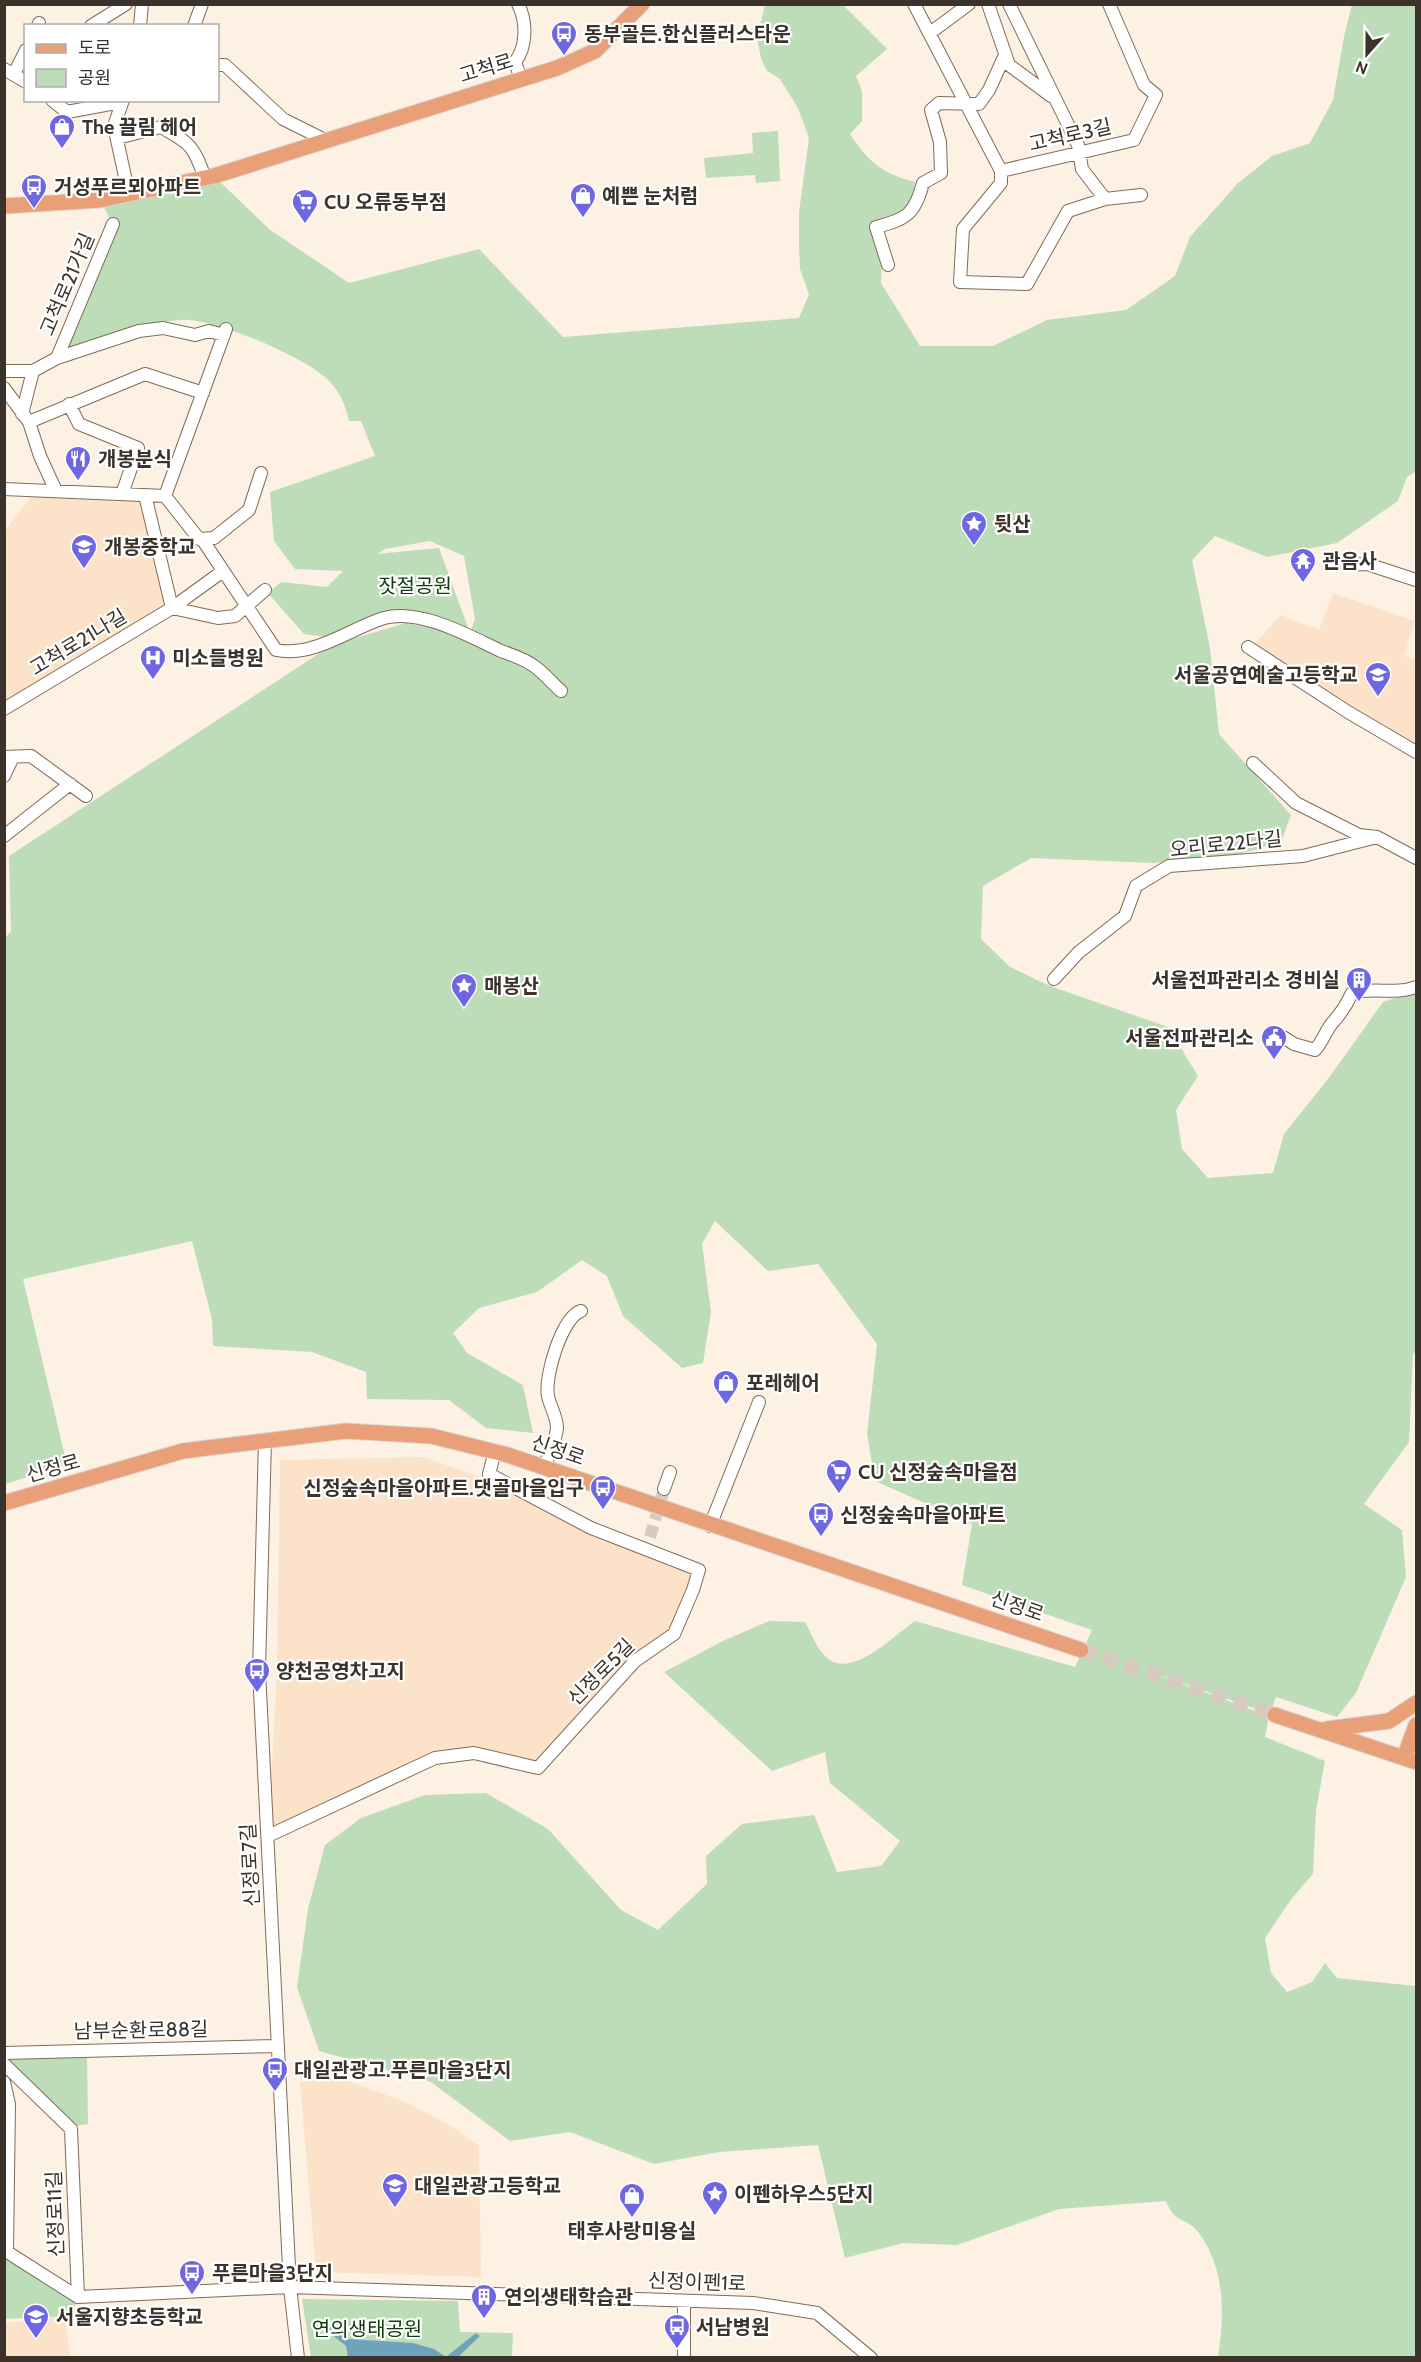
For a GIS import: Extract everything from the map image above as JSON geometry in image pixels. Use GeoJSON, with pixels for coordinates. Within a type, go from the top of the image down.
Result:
{"type":"FeatureCollection","features":[{"type":"Feature","properties":{"kind":"main road","name":"고척로"},"geometry":{"type":"LineString","coordinates":[[4,206],[100,201],[206,178],[521,79],[595,51],[642,4]]}},
{"type":"Feature","properties":{"kind":"main road","name":"신정로"},"geometry":{"type":"LineString","coordinates":[[4,1503],[183,1451],[265,1440],[356,1432],[430,1436],[495,1451],[710,1526],[1081,1650]]}},
{"type":"Feature","properties":{"kind":"main road"},"geometry":{"type":"LineString","coordinates":[[1320,1730],[1389,1721],[1416,1703]]}},
{"type":"Feature","properties":{"kind":"main road"},"geometry":{"type":"LineString","coordinates":[[1275,1715],[1410,1760],[1416,1725]]}},
{"type":"Feature","properties":{"kind":"street"},"geometry":{"type":"LineString","coordinates":[[94,24],[126,4]]}},
{"type":"Feature","properties":{"kind":"street"},"geometry":{"type":"LineString","coordinates":[[140,24],[142,4]]}},
{"type":"Feature","properties":{"kind":"street"},"geometry":{"type":"LineString","coordinates":[[195,24],[202,4]]}},
{"type":"Feature","properties":{"kind":"street"},"geometry":{"type":"LineString","coordinates":[[518,4],[524,17],[525,27],[521,55],[515,62],[521,79]]}},
{"type":"Feature","properties":{"kind":"street"},"geometry":{"type":"LineString","coordinates":[[914,4],[1001,171],[1001,183],[963,229],[960,282],[1027,284],[1068,211],[1105,199],[1141,195]]}},
{"type":"Feature","properties":{"kind":"street"},"geometry":{"type":"LineString","coordinates":[[988,4],[1009,65],[1054,98]]}},
{"type":"Feature","properties":{"kind":"street"},"geometry":{"type":"LineString","coordinates":[[1009,4],[1078,145],[1082,169],[1105,199]]}},
{"type":"Feature","properties":{"kind":"street","name":"고척로3길"},"geometry":{"type":"LineString","coordinates":[[1001,171],[1134,140],[1156,95],[1144,85],[1109,4]]}},
{"type":"Feature","properties":{"kind":"street"},"geometry":{"type":"LineString","coordinates":[[930,33],[961,7]]}},
{"type":"Feature","properties":{"kind":"street"},"geometry":{"type":"LineString","coordinates":[[24,52],[9,71],[24,81]]}},
{"type":"Feature","properties":{"kind":"street"},"geometry":{"type":"LineString","coordinates":[[888,265],[876,226],[896,221],[917,206],[923,183],[941,173],[940,142],[931,110],[939,103],[979,104],[989,90],[1005,55]]}},
{"type":"Feature","properties":{"kind":"street"},"geometry":{"type":"LineString","coordinates":[[219,65],[225,65],[283,119],[325,140]]}},
{"type":"Feature","properties":{"kind":"street"},"geometry":{"type":"LineString","coordinates":[[55,102],[68,112],[117,102]]}},
{"type":"Feature","properties":{"kind":"street"},"geometry":{"type":"LineString","coordinates":[[122,102],[114,126],[129,195]]}},
{"type":"Feature","properties":{"kind":"street"},"geometry":{"type":"LineString","coordinates":[[117,138],[161,127],[185,141],[195,150],[206,178]]}},
{"type":"Feature","properties":{"kind":"street","name":"고척로21가길"},"geometry":{"type":"LineString","coordinates":[[57,358],[112,224]]}},
{"type":"Feature","properties":{"kind":"street","name":"고척로21가길"},"geometry":{"type":"LineString","coordinates":[[4,371],[33,371],[57,358],[139,331],[163,328],[195,335],[209,331],[225,332],[165,496]]}},
{"type":"Feature","properties":{"kind":"street"},"geometry":{"type":"LineString","coordinates":[[25,418],[33,371]]}},
{"type":"Feature","properties":{"kind":"street"},"geometry":{"type":"LineString","coordinates":[[25,418],[145,375],[203,393]]}},
{"type":"Feature","properties":{"kind":"street"},"geometry":{"type":"LineString","coordinates":[[4,388],[25,418],[56,491]]}},
{"type":"Feature","properties":{"kind":"street"},"geometry":{"type":"LineString","coordinates":[[69,404],[79,424],[138,448],[122,494]]}},
{"type":"Feature","properties":{"kind":"street"},"geometry":{"type":"LineString","coordinates":[[202,539],[214,538],[249,510],[261,473]]}},
{"type":"Feature","properties":{"kind":"street"},"geometry":{"type":"LineString","coordinates":[[4,489],[165,496],[202,539],[276,650],[287,653],[342,638],[385,618],[408,617],[445,624],[533,666],[561,691]]}},
{"type":"Feature","properties":{"kind":"street"},"geometry":{"type":"LineString","coordinates":[[145,495],[172,608],[218,618],[235,616],[266,590]]}},
{"type":"Feature","properties":{"kind":"street"},"geometry":{"type":"LineString","coordinates":[[1346,565],[1367,564],[1416,580]]}},
{"type":"Feature","properties":{"kind":"street","name":"고척로21나길"},"geometry":{"type":"LineString","coordinates":[[4,709],[172,608],[223,572]]}},
{"type":"Feature","properties":{"kind":"street"},"geometry":{"type":"LineString","coordinates":[[1248,647],[1416,752]]}},
{"type":"Feature","properties":{"kind":"street"},"geometry":{"type":"LineString","coordinates":[[4,776],[9,757],[31,756],[86,796]]}},
{"type":"Feature","properties":{"kind":"street","name":"오리로22다길"},"geometry":{"type":"LineString","coordinates":[[1252,763],[1296,803],[1359,835],[1377,837],[1416,858]]}},
{"type":"Feature","properties":{"kind":"street"},"geometry":{"type":"LineString","coordinates":[[4,836],[70,784]]}},
{"type":"Feature","properties":{"kind":"street","name":"오리로22다길"},"geometry":{"type":"LineString","coordinates":[[1054,980],[1079,952],[1125,916],[1136,886],[1169,866],[1303,856],[1377,837]]}},
{"type":"Feature","properties":{"kind":"street"},"geometry":{"type":"LineString","coordinates":[[1283,1037],[1294,1044],[1316,1050],[1325,1040],[1333,1022],[1340,1016],[1352,993],[1363,990],[1401,993],[1416,987]]}},
{"type":"Feature","properties":{"kind":"street"},"geometry":{"type":"LineString","coordinates":[[544,1468],[557,1429],[548,1395],[548,1383],[567,1322],[574,1313],[580,1311]]}},
{"type":"Feature","properties":{"kind":"street"},"geometry":{"type":"LineString","coordinates":[[710,1526],[759,1402]]}},
{"type":"Feature","properties":{"kind":"street","name":"신정로7길"},"geometry":{"type":"LineString","coordinates":[[265,1440],[259,1671],[290,2287],[298,2358]]}},
{"type":"Feature","properties":{"kind":"street","name":"신정로5길"},"geometry":{"type":"LineString","coordinates":[[268,1836],[435,1758],[474,1753],[538,1768],[636,1660],[674,1634],[684,1614],[699,1569],[648,1542],[591,1528],[489,1474],[495,1451]]}},
{"type":"Feature","properties":{"kind":"street"},"geometry":{"type":"LineString","coordinates":[[664,1489],[670,1472]]}},
{"type":"Feature","properties":{"kind":"street","name":"남부순환로88길"},"geometry":{"type":"LineString","coordinates":[[4,2053],[278,2046]]}},
{"type":"Feature","properties":{"kind":"street","name":"신정로11길"},"geometry":{"type":"LineString","coordinates":[[4,2064],[70,2129],[78,2297]]}},
{"type":"Feature","properties":{"kind":"street"},"geometry":{"type":"LineString","coordinates":[[5,2083],[9,2104],[5,2250],[78,2297],[290,2287]]}},
{"type":"Feature","properties":{"kind":"street","name":"신정이펜1로"},"geometry":{"type":"LineString","coordinates":[[290,2287],[753,2303],[817,2313],[871,2358]]}},
{"type":"Feature","properties":{"kind":"street"},"geometry":{"type":"LineString","coordinates":[[684,2301],[684,2358]]}},
{"type":"Feature","properties":{"kind":"shaded area","name":"개봉중학교"},"geometry":{"type":"Polygon","coordinates":[[[36,490],[145,495],[172,608],[5,709],[4,532],[36,490]]]}},
{"type":"Feature","properties":{"kind":"shaded area","name":"서울공연예술고등학교"},"geometry":{"type":"Polygon","coordinates":[[[1333,593],[1415,621],[1404,656],[1416,660],[1416,737],[1414,745],[1254,644],[1281,615],[1319,630],[1333,593]]]}},
{"type":"Feature","properties":{"kind":"shaded area","name":"양천공영차고지"},"geometry":{"type":"Polygon","coordinates":[[[423,1457],[513,1488],[699,1570],[674,1634],[635,1661],[538,1768],[474,1753],[435,1758],[268,1836],[277,1673],[280,1460],[423,1457]]]}},
{"type":"Feature","properties":{"kind":"shaded area","name":"대일관광고등학교"},"geometry":{"type":"Polygon","coordinates":[[[337,2077],[408,2103],[453,2127],[479,2146],[481,2277],[316,2272],[300,2082],[337,2077]]]}},
{"type":"Feature","properties":{"kind":"shaded area","name":"서울지향초등학교"},"geometry":{"type":"Polygon","coordinates":[[[65,2316],[70,2357],[5,2357],[4,2323],[65,2316]]]}},
{"type":"Feature","properties":{"kind":"green space","name":"잣절공원"},"geometry":{"type":"Polygon","coordinates":[[[765,5],[843,5],[887,49],[856,76],[862,91],[862,121],[850,134],[877,166],[915,182],[912,203],[897,215],[874,224],[882,256],[881,283],[920,346],[993,346],[1047,320],[1126,310],[1175,276],[1190,237],[1238,183],[1272,156],[1310,143],[1333,100],[1352,5],[1416,5],[1416,471],[1407,477],[1398,501],[1337,543],[1267,557],[1215,536],[1192,560],[1210,648],[1219,734],[1291,815],[1281,842],[1233,856],[1153,863],[1031,858],[983,886],[981,939],[1010,967],[1050,986],[1168,1027],[1198,1076],[1176,1110],[1182,1149],[1208,1178],[1273,1173],[1284,1134],[1328,1079],[1383,1002],[1416,991],[1416,1351],[1413,1354],[1409,1442],[1364,1504],[1402,1530],[1406,1577],[1356,1693],[1337,1717],[1276,1697],[1270,1714],[1134,1666],[1269,1716],[1265,1737],[1325,1761],[1316,1810],[1313,1874],[1292,1898],[1265,1938],[1271,1973],[1287,1992],[1312,1982],[1325,1963],[1337,1978],[1416,1986],[1416,2357],[1218,2357],[1222,2308],[1214,2260],[1194,2227],[1173,2214],[1166,2201],[1059,2209],[957,2245],[903,2243],[845,2258],[818,2145],[719,2152],[654,2164],[570,2132],[510,2141],[431,2082],[319,2051],[297,1987],[308,1909],[325,1845],[361,1818],[425,1795],[486,1793],[548,1829],[621,1910],[658,1930],[707,1884],[706,1856],[742,1824],[814,1815],[837,1872],[881,1866],[900,1841],[830,1783],[825,1752],[772,1771],[664,1672],[723,1641],[769,1621],[805,1622],[821,1652],[834,1662],[846,1664],[871,1654],[915,1621],[1075,1667],[1092,1630],[962,1585],[972,1524],[875,1481],[867,1434],[877,1344],[818,1264],[768,1271],[715,1221],[702,1244],[711,1312],[703,1363],[682,1368],[623,1316],[607,1276],[582,1260],[537,1292],[479,1308],[453,1333],[467,1353],[523,1385],[533,1433],[486,1428],[449,1400],[367,1399],[366,1372],[312,1352],[213,1346],[212,1319],[192,1241],[23,1279],[67,1465],[5,1484],[4,939],[11,931],[9,856],[332,645],[406,623],[457,633],[420,620],[371,618],[338,639],[304,634],[268,593],[281,582],[327,587],[343,571],[295,569],[274,541],[270,492],[375,456],[361,421],[349,421],[340,394],[318,372],[301,361],[235,331],[179,320],[116,335],[57,358],[113,224],[100,200],[214,176],[269,229],[349,283],[479,249],[563,337],[799,318],[809,294],[800,269],[799,212],[809,138],[798,108],[780,79],[767,71],[761,58],[757,38],[765,5]],[[430,541],[385,549],[377,554],[439,548],[470,633],[475,619],[464,556],[430,541]]]}},
{"type":"Feature","properties":{"kind":"green space"},"geometry":{"type":"Polygon","coordinates":[[[778,131],[780,181],[756,183],[755,175],[706,178],[704,158],[753,153],[752,133],[778,131]]]}},
{"type":"Feature","properties":{"kind":"green space"},"geometry":{"type":"Polygon","coordinates":[[[87,2057],[88,2124],[74,2126],[8,2058],[87,2057]]]}},
{"type":"Feature","properties":{"kind":"green space"},"geometry":{"type":"Polygon","coordinates":[[[4,2256],[75,2301],[75,2316],[5,2319],[4,2256]]]}},
{"type":"Feature","properties":{"kind":"green space","name":"연의생태공원"},"geometry":{"type":"Polygon","coordinates":[[[302,2299],[458,2301],[460,2332],[513,2333],[512,2357],[311,2357],[302,2299]]]}},
{"type":"Feature","properties":{"kind":"water"},"geometry":{"type":"Polygon","coordinates":[[[328,2322],[348,2339],[413,2343],[434,2349],[446,2357],[348,2357],[346,2346],[324,2328],[328,2322]]]}},
{"type":"Feature","properties":{"kind":"water"},"geometry":{"type":"Polygon","coordinates":[[[476,2333],[480,2336],[458,2357],[446,2357],[476,2333]]]}},
{"type":"Feature","properties":{"kind":"tunnel"},"geometry":{"type":"LineString","coordinates":[[650,1537],[664,1489]]}},
{"type":"Feature","properties":{"kind":"tunnel"},"geometry":{"type":"LineString","coordinates":[[1081,1650],[1275,1715]]}},
{"type":"Feature","properties":{"kind":"place","name":"동부골든.한신플러스타운"},"geometry":{"type":"Point","coordinates":[564,57]}},
{"type":"Feature","properties":{"kind":"place","name":"The 끌림 헤어"},"geometry":{"type":"Point","coordinates":[62,150]}},
{"type":"Feature","properties":{"kind":"place","name":"거성푸르뫼아파트"},"geometry":{"type":"Point","coordinates":[34,210]}},
{"type":"Feature","properties":{"kind":"place","name":"예쁜 눈처럼"},"geometry":{"type":"Point","coordinates":[583,219]}},
{"type":"Feature","properties":{"kind":"place","name":"CU 오류동부점"},"geometry":{"type":"Point","coordinates":[305,225]}},
{"type":"Feature","properties":{"kind":"place","name":"개봉분식"},"geometry":{"type":"Point","coordinates":[78,482]}},
{"type":"Feature","properties":{"kind":"place","name":"뒷산"},"geometry":{"type":"Point","coordinates":[974,547]}},
{"type":"Feature","properties":{"kind":"place","name":"개봉중학교"},"geometry":{"type":"Point","coordinates":[84,570]}},
{"type":"Feature","properties":{"kind":"place","name":"관음사"},"geometry":{"type":"Point","coordinates":[1303,584]}},
{"type":"Feature","properties":{"kind":"place","name":"미소들병원"},"geometry":{"type":"Point","coordinates":[153,681]}},
{"type":"Feature","properties":{"kind":"place","name":"서울공연예술고등학교"},"geometry":{"type":"Point","coordinates":[1378,698]}},
{"type":"Feature","properties":{"kind":"place","name":"서울전파관리소 경비실"},"geometry":{"type":"Point","coordinates":[1359,1003]}},
{"type":"Feature","properties":{"kind":"place","name":"매봉산"},"geometry":{"type":"Point","coordinates":[464,1009]}},
{"type":"Feature","properties":{"kind":"place","name":"서울전파관리소"},"geometry":{"type":"Point","coordinates":[1274,1061]}},
{"type":"Feature","properties":{"kind":"place","name":"포레헤어"},"geometry":{"type":"Point","coordinates":[726,1406]}},
{"type":"Feature","properties":{"kind":"place","name":"CU 신정숲속마을점"},"geometry":{"type":"Point","coordinates":[839,1495]}},
{"type":"Feature","properties":{"kind":"place","name":"신정숲속마을아파트.댓골마을입구"},"geometry":{"type":"Point","coordinates":[603,1511]}},
{"type":"Feature","properties":{"kind":"place","name":"신정숲속마을아파트"},"geometry":{"type":"Point","coordinates":[821,1538]}},
{"type":"Feature","properties":{"kind":"place","name":"양천공영차고지"},"geometry":{"type":"Point","coordinates":[257,1694]}},
{"type":"Feature","properties":{"kind":"place","name":"대일관광고.푸른마을3단지"},"geometry":{"type":"Point","coordinates":[275,2093]}},
{"type":"Feature","properties":{"kind":"place","name":"대일관광고등학교"},"geometry":{"type":"Point","coordinates":[395,2209]}},
{"type":"Feature","properties":{"kind":"place","name":"이펜하우스5단지"},"geometry":{"type":"Point","coordinates":[715,2217]}},
{"type":"Feature","properties":{"kind":"place","name":"태후사랑미용실"},"geometry":{"type":"Point","coordinates":[632,2219]}},
{"type":"Feature","properties":{"kind":"place","name":"푸른마을3단지"},"geometry":{"type":"Point","coordinates":[192,2296]}},
{"type":"Feature","properties":{"kind":"place","name":"연의생태학습관"},"geometry":{"type":"Point","coordinates":[484,2320]}},
{"type":"Feature","properties":{"kind":"place","name":"서울지향초등학교"},"geometry":{"type":"Point","coordinates":[36,2340]}},
{"type":"Feature","properties":{"kind":"place","name":"서남병원"},"geometry":{"type":"Point","coordinates":[677,2350]}}]}
